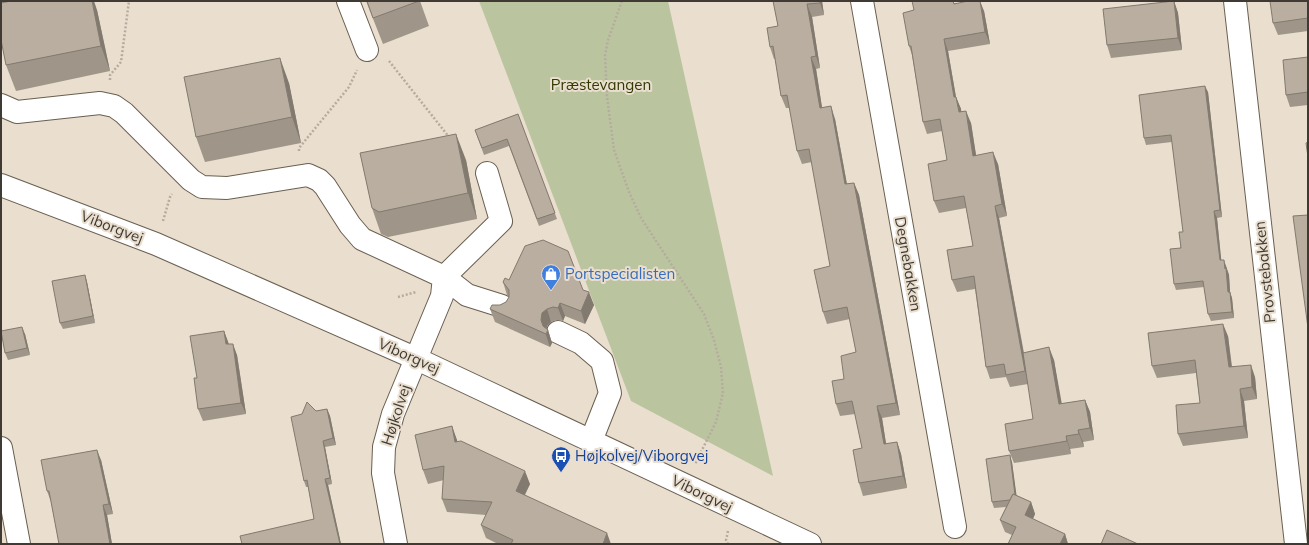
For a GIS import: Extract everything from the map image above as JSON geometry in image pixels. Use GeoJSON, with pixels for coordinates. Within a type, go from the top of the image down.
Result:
{"type":"FeatureCollection","features":[{"type":"Feature","properties":{"kind":"street"},"geometry":{"type":"LineString","coordinates":[[348,1],[367,50]]}},
{"type":"Feature","properties":{"kind":"street","name":"Degnebakken"},"geometry":{"type":"LineString","coordinates":[[862,1],[955,527]]}},
{"type":"Feature","properties":{"kind":"street","name":"Provstebakken"},"geometry":{"type":"LineString","coordinates":[[1235,1],[1296,544]]}},
{"type":"Feature","properties":{"kind":"street"},"geometry":{"type":"LineString","coordinates":[[1,105],[17,112],[100,103],[114,106],[124,113],[187,177],[202,187],[217,189],[308,175],[319,180],[350,225],[362,239],[444,278],[467,295],[502,306]]}},
{"type":"Feature","properties":{"kind":"street"},"geometry":{"type":"LineString","coordinates":[[444,278],[501,221],[487,173]]}},
{"type":"Feature","properties":{"kind":"street","name":"Viborgvej"},"geometry":{"type":"LineString","coordinates":[[1,185],[156,244],[417,359],[810,544]]}},
{"type":"Feature","properties":{"kind":"street","name":"Højkolvej"},"geometry":{"type":"LineString","coordinates":[[396,544],[383,474],[384,447],[393,414],[442,296],[444,278]]}},
{"type":"Feature","properties":{"kind":"street"},"geometry":{"type":"LineString","coordinates":[[558,332],[581,343],[602,361],[610,393],[591,441]]}},
{"type":"Feature","properties":{"kind":"street"},"geometry":{"type":"LineString","coordinates":[[1,448],[19,544]]}},
{"type":"Feature","properties":{"kind":"path"},"geometry":{"type":"LineString","coordinates":[[114,106],[110,75],[121,62],[129,1]]}},
{"type":"Feature","properties":{"kind":"path"},"geometry":{"type":"LineString","coordinates":[[622,1],[608,40],[605,56],[606,97],[614,150],[629,192],[641,218],[670,264],[688,287],[704,314],[714,340],[721,367],[723,393],[716,422],[683,485]]}},
{"type":"Feature","properties":{"kind":"path"},"geometry":{"type":"LineString","coordinates":[[304,175],[299,148],[349,87],[367,50],[380,50],[454,142]]}},
{"type":"Feature","properties":{"kind":"path"},"geometry":{"type":"LineString","coordinates":[[156,244],[170,197],[187,177]]}},
{"type":"Feature","properties":{"kind":"path"},"geometry":{"type":"LineString","coordinates":[[398,297],[420,290]]}},
{"type":"Feature","properties":{"kind":"green space","name":"Præstevangen"},"geometry":{"type":"Polygon","coordinates":[[[479,1],[668,1],[773,476],[631,401],[479,1]]]}},
{"type":"Feature","properties":{"kind":"building"},"geometry":{"type":"Polygon","coordinates":[[[11,1],[92,1],[101,46],[6,65],[1,40],[1,3],[11,1]]]}},
{"type":"Feature","properties":{"kind":"building"},"geometry":{"type":"Polygon","coordinates":[[[367,1],[419,1],[373,18],[367,1]]]}},
{"type":"Feature","properties":{"kind":"building"},"geometry":{"type":"Polygon","coordinates":[[[773,1],[820,1],[820,3],[807,4],[816,56],[811,57],[820,108],[831,106],[845,184],[854,183],[896,403],[877,406],[884,444],[897,442],[903,476],[859,483],[853,450],[862,448],[852,401],[836,404],[832,381],[844,379],[841,356],[856,352],[847,307],[823,312],[814,270],[830,266],[809,149],[797,151],[787,95],[781,96],[773,46],[770,47],[767,28],[778,26],[773,1]]]}},
{"type":"Feature","properties":{"kind":"building"},"geometry":{"type":"Polygon","coordinates":[[[912,1],[953,1],[954,4],[968,1],[980,1],[985,32],[944,39],[954,97],[956,97],[959,112],[966,111],[973,156],[993,152],[1002,204],[995,206],[1025,371],[1006,375],[1004,364],[986,367],[974,276],[952,280],[947,250],[973,246],[964,196],[934,201],[928,164],[947,160],[940,119],[923,122],[911,46],[909,46],[903,13],[914,10],[912,1]]]}},
{"type":"Feature","properties":{"kind":"building"},"geometry":{"type":"Polygon","coordinates":[[[1174,1],[1178,38],[1107,45],[1103,9],[1174,1]]]}},
{"type":"Feature","properties":{"kind":"building"},"geometry":{"type":"Polygon","coordinates":[[[1270,1],[1308,1],[1308,18],[1273,23],[1270,1]]]}},
{"type":"Feature","properties":{"kind":"building"},"geometry":{"type":"Polygon","coordinates":[[[1308,57],[1308,92],[1286,95],[1283,60],[1308,57]]]}},
{"type":"Feature","properties":{"kind":"building"},"geometry":{"type":"Polygon","coordinates":[[[280,58],[292,117],[196,137],[184,77],[280,58]]]}},
{"type":"Feature","properties":{"kind":"building"},"geometry":{"type":"Polygon","coordinates":[[[1205,86],[1220,210],[1214,211],[1220,260],[1224,260],[1225,269],[1226,268],[1228,292],[1230,292],[1232,312],[1208,314],[1203,281],[1174,284],[1170,249],[1181,248],[1179,232],[1183,232],[1171,135],[1144,138],[1139,95],[1205,86]]]}},
{"type":"Feature","properties":{"kind":"building"},"geometry":{"type":"Polygon","coordinates":[[[518,114],[555,213],[537,219],[507,139],[482,148],[475,130],[518,114]]]}},
{"type":"Feature","properties":{"kind":"building"},"geometry":{"type":"Polygon","coordinates":[[[456,134],[468,193],[379,212],[372,208],[360,153],[456,134]]]}},
{"type":"Feature","properties":{"kind":"building"},"geometry":{"type":"Polygon","coordinates":[[[1308,142],[1308,157],[1306,143],[1308,142]]]}},
{"type":"Feature","properties":{"kind":"building"},"geometry":{"type":"Polygon","coordinates":[[[1308,215],[1308,328],[1293,216],[1308,215]]]}},
{"type":"Feature","properties":{"kind":"building"},"geometry":{"type":"Polygon","coordinates":[[[543,240],[568,251],[583,290],[589,292],[581,311],[560,303],[558,308],[553,307],[542,313],[541,320],[543,326],[548,330],[546,334],[490,309],[492,305],[500,305],[506,302],[509,297],[509,290],[503,282],[505,278],[509,280],[525,246],[543,240]]]}},
{"type":"Feature","properties":{"kind":"building"},"geometry":{"type":"Polygon","coordinates":[[[85,275],[93,316],[60,323],[52,281],[85,275]]]}},
{"type":"Feature","properties":{"kind":"building"},"geometry":{"type":"Polygon","coordinates":[[[1223,324],[1229,367],[1251,365],[1252,387],[1240,389],[1244,426],[1178,434],[1176,405],[1200,403],[1195,360],[1152,366],[1148,333],[1223,324]]]}},
{"type":"Feature","properties":{"kind":"building"},"geometry":{"type":"Polygon","coordinates":[[[22,327],[27,348],[5,353],[1,331],[22,327]]]}},
{"type":"Feature","properties":{"kind":"building"},"geometry":{"type":"Polygon","coordinates":[[[224,331],[226,344],[233,344],[241,403],[198,409],[194,378],[197,378],[190,336],[224,331]]]}},
{"type":"Feature","properties":{"kind":"building"},"geometry":{"type":"Polygon","coordinates":[[[1049,347],[1059,404],[1085,400],[1090,428],[1078,430],[1079,434],[1066,436],[1067,441],[1009,451],[1005,424],[1033,419],[1023,353],[1049,347]]]}},
{"type":"Feature","properties":{"kind":"building"},"geometry":{"type":"Polygon","coordinates":[[[307,402],[316,411],[327,409],[333,438],[323,441],[330,478],[325,479],[340,544],[242,544],[240,536],[314,519],[307,480],[304,481],[291,417],[302,414],[307,402]]]}},
{"type":"Feature","properties":{"kind":"building"},"geometry":{"type":"Polygon","coordinates":[[[452,426],[455,442],[461,441],[525,471],[516,491],[607,533],[603,544],[511,544],[513,540],[481,525],[492,502],[442,499],[444,466],[423,470],[415,435],[452,426]]]}},
{"type":"Feature","properties":{"kind":"building"},"geometry":{"type":"Polygon","coordinates":[[[97,450],[109,504],[103,505],[110,544],[59,544],[49,491],[47,491],[41,460],[97,450]]]}},
{"type":"Feature","properties":{"kind":"building"},"geometry":{"type":"Polygon","coordinates":[[[1010,455],[1015,495],[1013,494],[1010,500],[992,502],[986,459],[1010,455]]]}},
{"type":"Feature","properties":{"kind":"building"},"geometry":{"type":"Polygon","coordinates":[[[1013,494],[1031,502],[1025,515],[1065,534],[1060,544],[1008,544],[1016,527],[1000,520],[1013,494]]]}},
{"type":"Feature","properties":{"kind":"building"},"geometry":{"type":"Polygon","coordinates":[[[1107,530],[1138,544],[1101,544],[1107,530]]]}},
{"type":"Feature","properties":{"kind":"place","name":"Portspecialisten"},"geometry":{"type":"Point","coordinates":[551,291]}},
{"type":"Feature","properties":{"kind":"place","name":"Højkolvej/Viborgvej"},"geometry":{"type":"Point","coordinates":[561,473]}}]}
